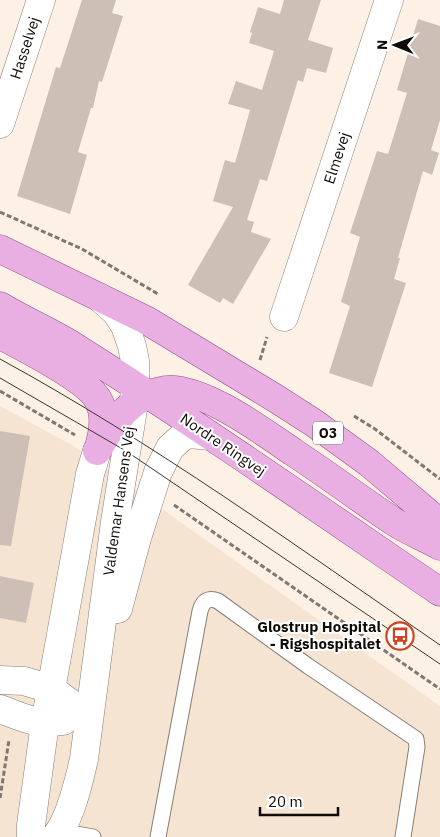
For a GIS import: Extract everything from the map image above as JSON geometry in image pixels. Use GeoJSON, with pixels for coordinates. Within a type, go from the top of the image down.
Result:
{"type":"FeatureCollection","features":[{"type":"Feature","properties":{"kind":"main road","name":"O3"},"geometry":{"type":"LineString","coordinates":[[0,249],[146,320],[314,423],[369,463],[440,523]]}},
{"type":"Feature","properties":{"kind":"main road","name":"Nordre Ringvej"},"geometry":{"type":"LineString","coordinates":[[0,306],[67,343],[138,395],[210,436],[440,592]]}},
{"type":"Feature","properties":{"kind":"main road"},"geometry":{"type":"LineString","coordinates":[[0,335],[78,380],[89,389],[97,399],[104,420],[102,436],[97,451]]}},
{"type":"Feature","properties":{"kind":"main road"},"geometry":{"type":"LineString","coordinates":[[97,451],[112,425],[138,395],[166,390],[180,391],[218,404],[257,427],[398,524],[440,546]]}},
{"type":"Feature","properties":{"kind":"street","name":"Hasselvej"},"geometry":{"type":"LineString","coordinates":[[0,124],[41,0]]}},
{"type":"Feature","properties":{"kind":"street","name":"Elmevej"},"geometry":{"type":"LineString","coordinates":[[284,317],[389,0]]}},
{"type":"Feature","properties":{"kind":"street","name":"Valdemar Hansens Vej"},"geometry":{"type":"LineString","coordinates":[[58,834],[78,784],[84,759],[115,522],[138,395],[132,346],[125,326],[116,312],[99,296]]}},
{"type":"Feature","properties":{"kind":"street","name":"Valdemar Hansens Vej"},"geometry":{"type":"LineString","coordinates":[[89,717],[137,538],[158,472],[170,448],[182,437],[190,434],[210,436]]}},
{"type":"Feature","properties":{"kind":"street","name":"Valdemar Hansens Vej"},"geometry":{"type":"LineString","coordinates":[[31,831],[45,723],[90,474],[97,451]]}},
{"type":"Feature","properties":{"kind":"street"},"geometry":{"type":"LineString","coordinates":[[0,680],[24,681],[51,689],[89,717]]}},
{"type":"Feature","properties":{"kind":"street"},"geometry":{"type":"LineString","coordinates":[[5,720],[26,719],[45,723],[89,717]]}},
{"type":"Feature","properties":{"kind":"lane"},"geometry":{"type":"LineString","coordinates":[[158,837],[200,611],[202,604],[206,600],[212,599],[218,601],[308,666],[416,739],[418,747],[403,837]]}},
{"type":"Feature","properties":{"kind":"lane"},"geometry":{"type":"LineString","coordinates":[[31,831],[93,837]]}},
{"type":"Feature","properties":{"kind":"path"},"geometry":{"type":"LineString","coordinates":[[0,391],[67,429],[97,451]]}},
{"type":"Feature","properties":{"kind":"path"},"geometry":{"type":"LineString","coordinates":[[167,500],[440,689]]}},
{"type":"Feature","properties":{"kind":"path"},"geometry":{"type":"LineString","coordinates":[[0,798],[5,720]]}},
{"type":"Feature","properties":{"kind":"shaded area"},"geometry":{"type":"Polygon","coordinates":[[[0,406],[72,445],[440,706],[440,837],[0,837],[0,406]]]}},
{"type":"Feature","properties":{"kind":"building"},"geometry":{"type":"Polygon","coordinates":[[[82,0],[116,0],[112,13],[123,16],[102,82],[99,81],[93,108],[91,108],[78,152],[87,155],[70,214],[17,196],[56,67],[60,68],[82,0]]]}},
{"type":"Feature","properties":{"kind":"building"},"geometry":{"type":"Polygon","coordinates":[[[284,0],[321,0],[308,40],[333,48],[326,73],[307,68],[303,82],[298,80],[267,181],[260,179],[247,220],[254,222],[251,232],[271,239],[233,304],[223,298],[220,303],[188,285],[233,207],[213,201],[225,160],[235,163],[250,110],[228,104],[236,81],[262,90],[274,51],[249,43],[252,33],[250,32],[258,7],[280,14],[284,0]]]}},
{"type":"Feature","properties":{"kind":"building"},"geometry":{"type":"Polygon","coordinates":[[[418,19],[440,26],[440,120],[431,150],[439,153],[432,175],[423,171],[398,258],[400,258],[394,279],[406,283],[372,387],[329,373],[350,306],[341,302],[360,237],[350,233],[377,151],[388,154],[407,93],[397,90],[418,19]]]}},
{"type":"Feature","properties":{"kind":"building"},"geometry":{"type":"Polygon","coordinates":[[[0,431],[30,436],[11,546],[0,545],[0,431]]]}},
{"type":"Feature","properties":{"kind":"building"},"geometry":{"type":"Polygon","coordinates":[[[0,576],[34,583],[26,623],[0,618],[0,576]]]}},
{"type":"Feature","properties":{"kind":"tram line"},"geometry":{"type":"LineString","coordinates":[[0,359],[57,391],[169,460],[440,645]]}},
{"type":"Feature","properties":{"kind":"tram line"},"geometry":{"type":"LineString","coordinates":[[0,378],[126,451],[440,664]]}},
{"type":"Feature","properties":{"kind":"place","name":"Glostrup Hospital - Rigshospitalet"},"geometry":{"type":"Point","coordinates":[400,636]}}]}
